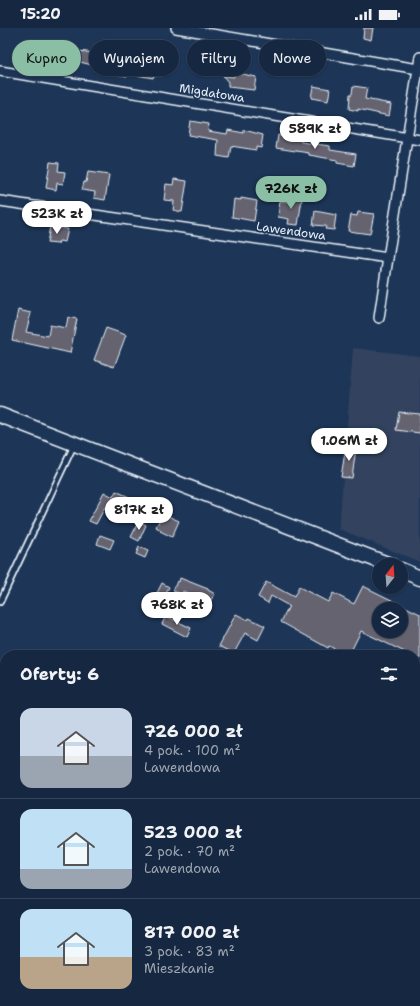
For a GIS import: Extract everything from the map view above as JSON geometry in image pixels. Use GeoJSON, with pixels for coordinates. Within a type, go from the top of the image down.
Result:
{"type":"FeatureCollection","features":[{"type":"Feature","properties":{"kind":"main road"},"geometry":{"type":"LineString","coordinates":[[0,415],[372,558]]}},
{"type":"Feature","properties":{"kind":"main road"},"geometry":{"type":"LineString","coordinates":[[408,573],[420,578]]}},
{"type":"Feature","properties":{"kind":"street"},"geometry":{"type":"LineString","coordinates":[[176,28],[418,69]]}},
{"type":"Feature","properties":{"kind":"street"},"geometry":{"type":"LineString","coordinates":[[378,318],[420,57]]}},
{"type":"Feature","properties":{"kind":"street","name":"Migdałowa"},"geometry":{"type":"LineString","coordinates":[[0,71],[420,140]]}},
{"type":"Feature","properties":{"kind":"street","name":"Lawendowa"},"geometry":{"type":"LineString","coordinates":[[0,201],[388,258]]}},
{"type":"Feature","properties":{"kind":"lane"},"geometry":{"type":"LineString","coordinates":[[0,602],[75,444]]}},
{"type":"Feature","properties":{"kind":"shaded area"},"geometry":{"type":"Polygon","coordinates":[[[353,348],[420,356],[420,562],[339,529],[353,348]]]}},
{"type":"Feature","properties":{"kind":"building"},"geometry":{"type":"Polygon","coordinates":[[[364,28],[373,28],[371,40],[363,38],[364,28]]]}},
{"type":"Feature","properties":{"kind":"building"},"geometry":{"type":"Polygon","coordinates":[[[81,51],[89,52],[89,64],[81,62],[81,51]]]}},
{"type":"Feature","properties":{"kind":"building"},"geometry":{"type":"Polygon","coordinates":[[[142,76],[154,76],[153,78],[142,76]]]}},
{"type":"Feature","properties":{"kind":"building"},"geometry":{"type":"Polygon","coordinates":[[[223,76],[256,77],[254,90],[228,87],[228,82],[223,76]]]}},
{"type":"Feature","properties":{"kind":"building"},"geometry":{"type":"Polygon","coordinates":[[[313,86],[330,89],[328,101],[311,98],[313,86]]]}},
{"type":"Feature","properties":{"kind":"building"},"geometry":{"type":"Polygon","coordinates":[[[353,86],[367,88],[365,99],[391,104],[389,116],[358,109],[358,111],[349,109],[350,94],[352,94],[353,86]]]}},
{"type":"Feature","properties":{"kind":"building"},"geometry":{"type":"Polygon","coordinates":[[[190,121],[209,124],[208,131],[227,134],[228,130],[244,133],[244,130],[263,135],[261,148],[256,147],[256,150],[231,146],[229,158],[217,156],[218,140],[188,135],[190,121]]]}},
{"type":"Feature","properties":{"kind":"building"},"geometry":{"type":"Polygon","coordinates":[[[278,135],[301,140],[301,142],[330,146],[330,150],[356,154],[354,166],[337,163],[337,160],[309,155],[309,153],[276,148],[278,135]]]}},
{"type":"Feature","properties":{"kind":"building"},"geometry":{"type":"Polygon","coordinates":[[[50,162],[59,163],[58,171],[65,172],[63,184],[57,183],[56,190],[46,188],[50,162]]]}},
{"type":"Feature","properties":{"kind":"building"},"geometry":{"type":"Polygon","coordinates":[[[88,172],[109,175],[105,200],[94,198],[95,192],[82,190],[84,182],[86,182],[88,172]]]}},
{"type":"Feature","properties":{"kind":"building"},"geometry":{"type":"Polygon","coordinates":[[[174,179],[187,181],[182,212],[173,210],[174,201],[164,200],[166,184],[173,185],[174,179]]]}},
{"type":"Feature","properties":{"kind":"building"},"geometry":{"type":"Polygon","coordinates":[[[289,197],[302,199],[298,225],[288,224],[289,219],[278,217],[280,201],[288,202],[289,197]]]}},
{"type":"Feature","properties":{"kind":"building"},"geometry":{"type":"Polygon","coordinates":[[[241,198],[257,201],[254,221],[232,217],[234,199],[241,200],[241,198]]]}},
{"type":"Feature","properties":{"kind":"building"},"geometry":{"type":"Polygon","coordinates":[[[315,211],[336,215],[334,230],[325,229],[326,226],[313,225],[315,211]]]}},
{"type":"Feature","properties":{"kind":"building"},"geometry":{"type":"Polygon","coordinates":[[[358,212],[374,214],[370,234],[348,231],[351,215],[357,216],[358,212]]]}},
{"type":"Feature","properties":{"kind":"building"},"geometry":{"type":"Polygon","coordinates":[[[50,226],[68,229],[65,242],[59,241],[58,244],[47,243],[50,226]]]}},
{"type":"Feature","properties":{"kind":"building"},"geometry":{"type":"Polygon","coordinates":[[[18,310],[31,313],[26,332],[48,336],[50,325],[66,328],[68,317],[77,319],[70,353],[12,340],[18,310]]]}},
{"type":"Feature","properties":{"kind":"building"},"geometry":{"type":"Polygon","coordinates":[[[106,328],[126,335],[114,367],[94,360],[106,328]]]}},
{"type":"Feature","properties":{"kind":"building"},"geometry":{"type":"Polygon","coordinates":[[[399,412],[420,414],[420,433],[396,430],[399,412]]]}},
{"type":"Feature","properties":{"kind":"building"},"geometry":{"type":"Polygon","coordinates":[[[346,446],[356,448],[352,478],[341,477],[346,446]]]}},
{"type":"Feature","properties":{"kind":"building"},"geometry":{"type":"Polygon","coordinates":[[[116,491],[129,497],[122,514],[117,511],[116,513],[105,507],[96,524],[89,521],[104,492],[113,497],[116,491]]]}},
{"type":"Feature","properties":{"kind":"building"},"geometry":{"type":"Polygon","coordinates":[[[168,516],[179,521],[172,537],[160,531],[161,530],[156,527],[161,517],[166,519],[168,516]]]}},
{"type":"Feature","properties":{"kind":"building"},"geometry":{"type":"Polygon","coordinates":[[[139,521],[146,525],[139,541],[131,537],[139,521]]]}},
{"type":"Feature","properties":{"kind":"building"},"geometry":{"type":"Polygon","coordinates":[[[100,535],[114,540],[110,549],[97,544],[100,535]]]}},
{"type":"Feature","properties":{"kind":"building"},"geometry":{"type":"Polygon","coordinates":[[[139,547],[148,551],[145,558],[136,554],[139,547]]]}},
{"type":"Feature","properties":{"kind":"building"},"geometry":{"type":"Polygon","coordinates":[[[180,578],[208,589],[215,594],[208,604],[197,598],[198,597],[183,591],[182,594],[173,591],[177,581],[179,582],[180,578]]]}},
{"type":"Feature","properties":{"kind":"building"},"geometry":{"type":"Polygon","coordinates":[[[266,582],[294,597],[299,587],[328,602],[333,593],[354,604],[363,586],[372,590],[372,594],[379,594],[396,602],[372,602],[372,636],[361,631],[352,650],[337,650],[329,646],[328,648],[281,622],[289,606],[271,596],[268,603],[258,597],[266,582]]]}},
{"type":"Feature","properties":{"kind":"building"},"geometry":{"type":"Polygon","coordinates":[[[162,583],[169,587],[161,605],[153,601],[162,583]]]}},
{"type":"Feature","properties":{"kind":"building"},"geometry":{"type":"Polygon","coordinates":[[[408,608],[420,614],[420,650],[401,650],[376,638],[408,638],[408,608]]]}},
{"type":"Feature","properties":{"kind":"building"},"geometry":{"type":"Polygon","coordinates":[[[236,614],[248,620],[249,618],[265,626],[258,640],[245,633],[236,650],[228,650],[219,646],[236,614]]]}},
{"type":"Feature","properties":{"kind":"building"},"geometry":{"type":"Polygon","coordinates":[[[166,616],[191,628],[187,637],[162,624],[166,616]]]}}]}
